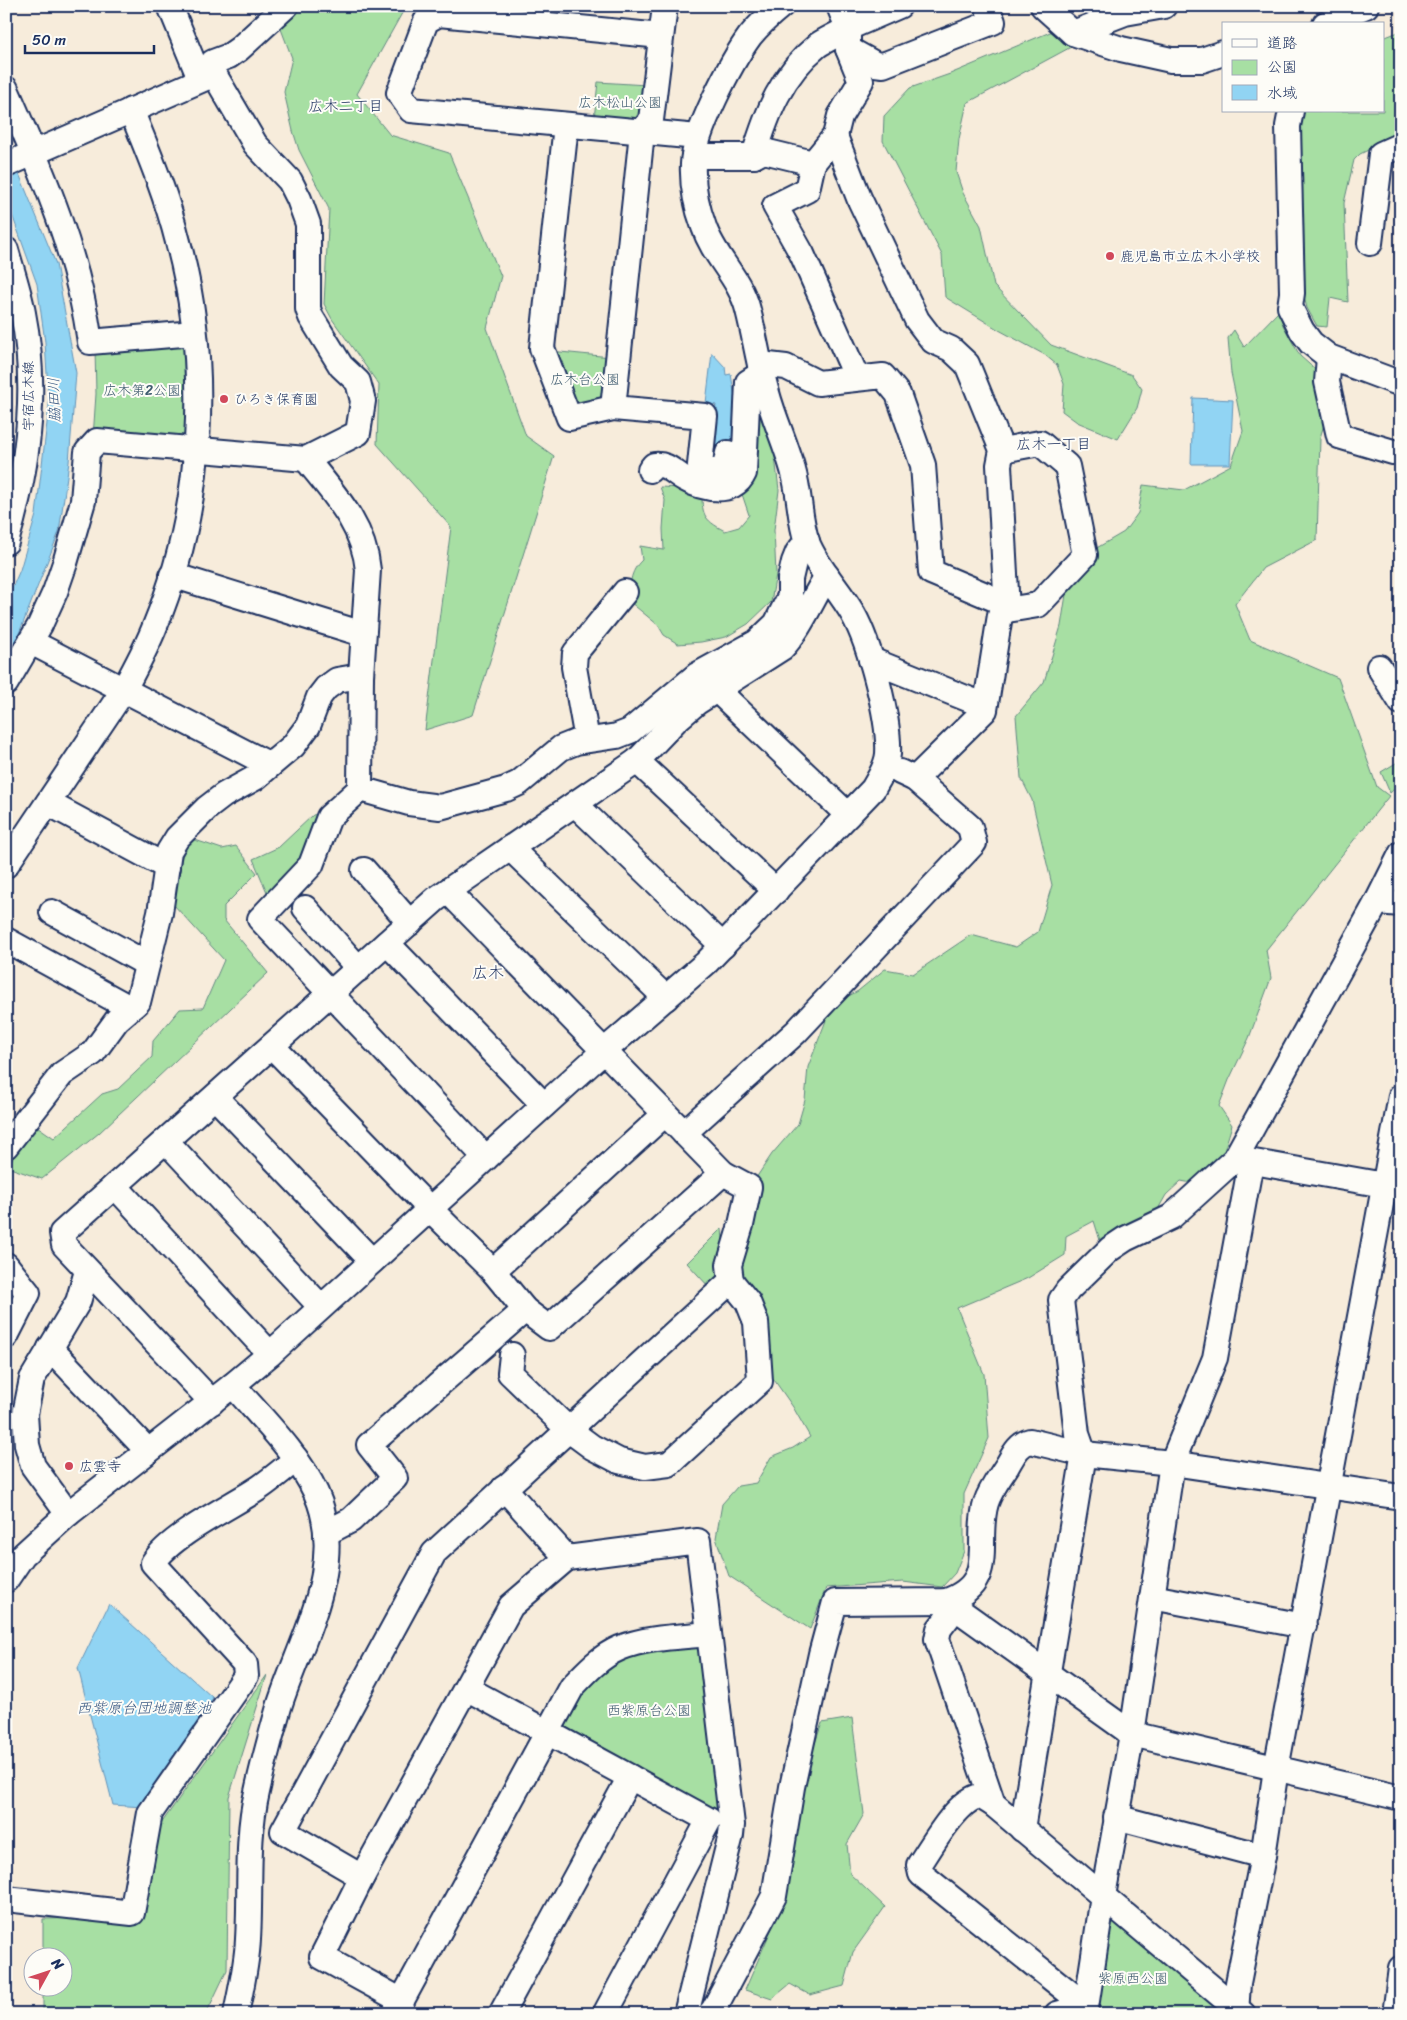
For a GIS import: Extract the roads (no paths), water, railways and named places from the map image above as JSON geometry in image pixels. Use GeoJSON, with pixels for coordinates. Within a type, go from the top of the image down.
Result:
{"type":"FeatureCollection","features":[{"type":"Feature","properties":{"kind":"street"},"geometry":{"type":"LineString","coordinates":[[6,683],[31,642],[55,592],[82,501],[87,452],[97,441],[306,459],[358,432],[363,401],[358,382],[341,366],[308,309],[308,224],[299,199],[290,181],[255,144],[217,79],[198,74],[170,6]]}},
{"type":"Feature","properties":{"kind":"street"},"geometry":{"type":"LineString","coordinates":[[22,158],[208,77],[213,62],[229,56],[239,49],[286,6]]}},
{"type":"Feature","properties":{"kind":"street"},"geometry":{"type":"LineString","coordinates":[[613,408],[642,132],[651,120],[664,6]]}},
{"type":"Feature","properties":{"kind":"street"},"geometry":{"type":"LineString","coordinates":[[6,1580],[23,1555],[68,1514],[234,1385],[270,1354],[604,1051],[666,998],[722,946],[873,789],[886,766],[888,755],[887,738],[881,697],[871,660],[853,613],[827,576],[807,541],[793,471],[767,394],[744,298],[728,267],[711,244],[703,226],[694,185],[696,146],[738,55],[751,35],[781,6]]}},
{"type":"Feature","properties":{"kind":"street"},"geometry":{"type":"LineString","coordinates":[[839,6],[861,82],[840,116],[835,136],[813,163],[807,190],[775,206],[802,254],[857,378]]}},
{"type":"Feature","properties":{"kind":"street"},"geometry":{"type":"LineString","coordinates":[[754,156],[763,124],[776,95],[792,71],[819,45],[848,39],[899,6]]}},
{"type":"Feature","properties":{"kind":"street"},"geometry":{"type":"LineString","coordinates":[[848,39],[875,64],[883,65],[993,22],[987,6]]}},
{"type":"Feature","properties":{"kind":"street"},"geometry":{"type":"LineString","coordinates":[[1043,6],[1073,33],[1121,49],[1171,60],[1202,60],[1222,53]]}},
{"type":"Feature","properties":{"kind":"street"},"geometry":{"type":"LineString","coordinates":[[1073,33],[1123,10],[1164,6]]}},
{"type":"Feature","properties":{"kind":"street"},"geometry":{"type":"LineString","coordinates":[[1330,22],[1366,6]]}},
{"type":"Feature","properties":{"kind":"street"},"geometry":{"type":"LineString","coordinates":[[661,36],[439,14],[426,21],[399,93],[411,110],[642,132],[696,146],[754,156],[764,151],[813,163]]}},
{"type":"Feature","properties":{"kind":"street"},"geometry":{"type":"LineString","coordinates":[[6,89],[22,158],[72,255],[90,342],[194,333]]}},
{"type":"Feature","properties":{"kind":"street"},"geometry":{"type":"LineString","coordinates":[[6,865],[124,690],[156,626],[172,575],[190,494],[196,451],[198,375],[188,287],[179,243],[157,176],[131,110]]}},
{"type":"Feature","properties":{"kind":"street"},"geometry":{"type":"LineString","coordinates":[[1291,112],[1288,126],[1292,293],[1290,307],[1302,331],[1311,343],[1329,357],[1401,384]]}},
{"type":"Feature","properties":{"kind":"street"},"geometry":{"type":"LineString","coordinates":[[566,125],[542,348],[569,418],[613,408],[705,416],[700,465],[706,471],[717,471],[725,467],[728,453]]}},
{"type":"Feature","properties":{"kind":"street"},"geometry":{"type":"LineString","coordinates":[[835,136],[846,160],[859,198],[917,320],[933,341],[951,349],[967,364],[1002,450],[999,465],[1007,610]]}},
{"type":"Feature","properties":{"kind":"street"},"geometry":{"type":"LineString","coordinates":[[1370,243],[1381,154],[1401,145]]}},
{"type":"Feature","properties":{"kind":"street","name":"宇宿広木線"},"geometry":{"type":"LineString","coordinates":[[6,250],[23,314],[28,357],[29,427],[13,491],[6,542]]}},
{"type":"Feature","properties":{"kind":"street"},"geometry":{"type":"LineString","coordinates":[[1329,357],[1327,382],[1339,436],[1393,452]]}},
{"type":"Feature","properties":{"kind":"street"},"geometry":{"type":"LineString","coordinates":[[650,470],[654,466],[664,465],[684,479],[698,485],[727,489],[741,480],[744,474],[748,382],[761,368],[786,367],[818,383],[883,376],[898,394],[923,465],[931,572],[995,599],[1007,610]]}},
{"type":"Feature","properties":{"kind":"street"},"geometry":{"type":"LineString","coordinates":[[915,779],[984,710],[1000,615],[1007,610],[1038,604],[1085,555],[1067,466],[1040,443],[1002,450]]}},
{"type":"Feature","properties":{"kind":"street"},"geometry":{"type":"LineString","coordinates":[[306,459],[348,513],[360,536],[366,554],[368,570],[361,676],[360,789],[329,817],[310,865],[260,919],[486,1158]]}},
{"type":"Feature","properties":{"kind":"street"},"geometry":{"type":"LineString","coordinates":[[360,789],[409,802],[440,807],[506,789],[519,783],[561,748],[587,740],[617,736],[630,731],[697,675],[757,642],[776,624],[790,596],[790,579],[794,562],[798,552],[807,541]]}},
{"type":"Feature","properties":{"kind":"street"},"geometry":{"type":"LineString","coordinates":[[172,575],[363,634]]}},
{"type":"Feature","properties":{"kind":"street"},"geometry":{"type":"LineString","coordinates":[[212,1402],[64,1245],[61,1239],[62,1233],[387,943],[448,891],[637,761],[676,720],[696,703],[782,648],[791,639],[827,576]]}},
{"type":"Feature","properties":{"kind":"street"},"geometry":{"type":"LineString","coordinates":[[587,740],[574,667],[574,653],[625,592]]}},
{"type":"Feature","properties":{"kind":"street"},"geometry":{"type":"LineString","coordinates":[[31,642],[270,765]]}},
{"type":"Feature","properties":{"kind":"street"},"geometry":{"type":"LineString","coordinates":[[871,660],[973,700]]}},
{"type":"Feature","properties":{"kind":"street"},"geometry":{"type":"LineString","coordinates":[[1379,667],[1401,702]]}},
{"type":"Feature","properties":{"kind":"street"},"geometry":{"type":"LineString","coordinates":[[6,1146],[62,1074],[93,1053],[117,1020],[138,1002],[160,914],[169,851],[177,838],[190,824],[224,795],[255,778],[300,739],[308,726],[319,697],[326,688],[337,680],[361,676]]}},
{"type":"Feature","properties":{"kind":"street"},"geometry":{"type":"LineString","coordinates":[[717,690],[848,815]]}},
{"type":"Feature","properties":{"kind":"street"},"geometry":{"type":"LineString","coordinates":[[637,761],[776,891]]}},
{"type":"Feature","properties":{"kind":"street"},"geometry":{"type":"LineString","coordinates":[[684,1133],[796,1032],[974,843],[970,827],[915,779],[886,766]]}},
{"type":"Feature","properties":{"kind":"street"},"geometry":{"type":"LineString","coordinates":[[48,803],[167,867]]}},
{"type":"Feature","properties":{"kind":"street"},"geometry":{"type":"LineString","coordinates":[[574,804],[722,946]]}},
{"type":"Feature","properties":{"kind":"street"},"geometry":{"type":"LineString","coordinates":[[510,848],[666,998]]}},
{"type":"Feature","properties":{"kind":"street"},"geometry":{"type":"LineString","coordinates":[[1086,2010],[1116,1817],[1132,1734],[1172,1463],[1215,1358],[1243,1161],[1401,854]]}},
{"type":"Feature","properties":{"kind":"street"},"geometry":{"type":"LineString","coordinates":[[364,870],[410,923]]}},
{"type":"Feature","properties":{"kind":"street"},"geometry":{"type":"LineString","coordinates":[[448,891],[723,1173],[748,1187],[742,1224],[729,1265],[731,1281],[748,1302],[756,1322],[760,1381],[669,1464],[645,1467],[619,1461],[592,1448],[569,1430],[510,1372],[512,1355]]}},
{"type":"Feature","properties":{"kind":"street"},"geometry":{"type":"LineString","coordinates":[[1376,902],[1401,904]]}},
{"type":"Feature","properties":{"kind":"street"},"geometry":{"type":"LineString","coordinates":[[304,908],[358,969]]}},
{"type":"Feature","properties":{"kind":"street"},"geometry":{"type":"LineString","coordinates":[[52,912],[147,964]]}},
{"type":"Feature","properties":{"kind":"street"},"geometry":{"type":"LineString","coordinates":[[6,940],[130,1008]]}},
{"type":"Feature","properties":{"kind":"street"},"geometry":{"type":"LineString","coordinates":[[387,943],[544,1105]]}},
{"type":"Feature","properties":{"kind":"street"},"geometry":{"type":"LineString","coordinates":[[272,1046],[493,1271],[525,1310],[549,1328],[723,1173]]}},
{"type":"Feature","properties":{"kind":"street"},"geometry":{"type":"LineString","coordinates":[[1239,2012],[1238,1983],[1263,1856],[1276,1769],[1329,1486],[1393,1187],[1401,1096]]}},
{"type":"Feature","properties":{"kind":"street"},"geometry":{"type":"LineString","coordinates":[[215,1097],[372,1261]]}},
{"type":"Feature","properties":{"kind":"street"},"geometry":{"type":"LineString","coordinates":[[493,1271],[665,1114]]}},
{"type":"Feature","properties":{"kind":"street"},"geometry":{"type":"LineString","coordinates":[[166,1141],[321,1307]]}},
{"type":"Feature","properties":{"kind":"street"},"geometry":{"type":"LineString","coordinates":[[1022,1829],[1084,1454],[1077,1434],[1061,1300],[1068,1290],[1110,1249],[1125,1239],[1171,1218],[1243,1161],[1393,1187]]}},
{"type":"Feature","properties":{"kind":"street"},"geometry":{"type":"LineString","coordinates":[[115,1186],[270,1354]]}},
{"type":"Feature","properties":{"kind":"street"},"geometry":{"type":"LineString","coordinates":[[6,1265],[28,1293],[6,1336]]}},
{"type":"Feature","properties":{"kind":"street"},"geometry":{"type":"LineString","coordinates":[[68,1514],[33,1466],[27,1445],[25,1414],[28,1391],[32,1379],[78,1302],[87,1270]]}},
{"type":"Feature","properties":{"kind":"street"},"geometry":{"type":"LineString","coordinates":[[362,1876],[283,1831],[434,1553],[731,1281]]}},
{"type":"Feature","properties":{"kind":"street"},"geometry":{"type":"LineString","coordinates":[[326,1534],[351,1520],[395,1478],[369,1444],[525,1310]]}},
{"type":"Feature","properties":{"kind":"street"},"geometry":{"type":"LineString","coordinates":[[50,1348],[148,1451]]}},
{"type":"Feature","properties":{"kind":"street"},"geometry":{"type":"LineString","coordinates":[[234,1385],[296,1459],[317,1495],[326,1534],[325,1572],[315,1609],[279,1707],[257,1792],[252,1819],[248,1941],[236,2014]]}},
{"type":"Feature","properties":{"kind":"street"},"geometry":{"type":"LineString","coordinates":[[993,1804],[937,1639],[950,1604],[972,1585],[978,1575],[983,1550],[983,1518],[986,1501],[1014,1454],[1023,1443],[1030,1441],[1084,1454],[1172,1463],[1401,1497]]}},
{"type":"Feature","properties":{"kind":"street"},"geometry":{"type":"LineString","coordinates":[[6,1899],[132,1913],[150,1813],[246,1676],[245,1664],[153,1563],[157,1556],[187,1533],[260,1487],[296,1459]]}},
{"type":"Feature","properties":{"kind":"street"},"geometry":{"type":"LineString","coordinates":[[504,1488],[568,1558]]}},
{"type":"Feature","properties":{"kind":"street"},"geometry":{"type":"LineString","coordinates":[[686,2014],[731,1836],[732,1825],[698,1542],[568,1558],[511,1606],[362,1876],[322,1957],[398,2007],[572,1687],[603,1658],[620,1648],[642,1642],[709,1634]]}},
{"type":"Feature","properties":{"kind":"street"},"geometry":{"type":"LineString","coordinates":[[1152,1597],[1304,1626]]}},
{"type":"Feature","properties":{"kind":"street"},"geometry":{"type":"LineString","coordinates":[[710,2014],[774,1896],[792,1787],[821,1654],[835,1602],[950,1604],[1132,1734],[1401,1798]]}},
{"type":"Feature","properties":{"kind":"street"},"geometry":{"type":"LineString","coordinates":[[466,1688],[709,1820],[605,2014]]}},
{"type":"Feature","properties":{"kind":"street"},"geometry":{"type":"LineString","coordinates":[[501,2014],[630,1777]]}},
{"type":"Feature","properties":{"kind":"street"},"geometry":{"type":"LineString","coordinates":[[1086,2010],[922,1874],[919,1866],[945,1826],[971,1798],[980,1796],[993,1804],[1239,2012]]}},
{"type":"Feature","properties":{"kind":"street"},"geometry":{"type":"LineString","coordinates":[[1116,1817],[1263,1856]]}},
{"type":"Feature","properties":{"kind":"street"},"geometry":{"type":"LineString","coordinates":[[1394,2014],[1401,1968]]}},
{"type":"Feature","properties":{"kind":"street"},"geometry":{"type":"LineString","coordinates":[[1057,2014],[1086,2010]]}},
{"type":"Feature","properties":{"kind":"water","name":"脇田川"},"geometry":{"type":"Polygon","coordinates":[[[6,142],[56,264],[76,373],[69,462],[59,532],[18,636],[6,653],[6,602],[20,570],[36,515],[49,406],[45,342],[37,284],[6,198],[6,142]]]}},
{"type":"Feature","properties":{"kind":"water"},"geometry":{"type":"Polygon","coordinates":[[[712,353],[725,367],[726,375],[731,374],[736,404],[732,449],[722,462],[705,465],[716,405],[706,403],[712,353]]]}},
{"type":"Feature","properties":{"kind":"water"},"geometry":{"type":"Polygon","coordinates":[[[1193,398],[1233,400],[1230,464],[1191,464],[1193,398]]]}},
{"type":"Feature","properties":{"kind":"water","name":"西紫原台団地調整池"},"geometry":{"type":"Polygon","coordinates":[[[109,1604],[213,1698],[206,1708],[206,1715],[143,1807],[113,1805],[78,1668],[109,1604]]]}},
{"type":"Feature","properties":{"kind":"place","name":"鹿児島市立広木小学校"},"geometry":{"type":"Point","coordinates":[1110,256]}},
{"type":"Feature","properties":{"kind":"place","name":"ひろき保育園"},"geometry":{"type":"Point","coordinates":[224,399]}},
{"type":"Feature","properties":{"kind":"place","name":"広雲寺"},"geometry":{"type":"Point","coordinates":[69,1466]}},
{"type":"Feature","properties":{"kind":"district","name":"広木二丁目"},"geometry":{"type":"Point","coordinates":[346,106]}},
{"type":"Feature","properties":{"kind":"district","name":"広木一丁目"},"geometry":{"type":"Point","coordinates":[1054,444]}},
{"type":"Feature","properties":{"kind":"district","name":"広木"},"geometry":{"type":"Point","coordinates":[488,972]}},
{"type":"Feature","properties":{"kind":"park label","name":"広木松山公園"},"geometry":{"type":"Point","coordinates":[620,102]}},
{"type":"Feature","properties":{"kind":"park label","name":"広木台公園"},"geometry":{"type":"Point","coordinates":[585,379]}},
{"type":"Feature","properties":{"kind":"park label","name":"広木第2公園"},"geometry":{"type":"Point","coordinates":[142,390]}},
{"type":"Feature","properties":{"kind":"park label","name":"西紫原台公園"},"geometry":{"type":"Point","coordinates":[649,1710]}},
{"type":"Feature","properties":{"kind":"park label","name":"紫原西公園"},"geometry":{"type":"Point","coordinates":[1133,1978]}}]}
